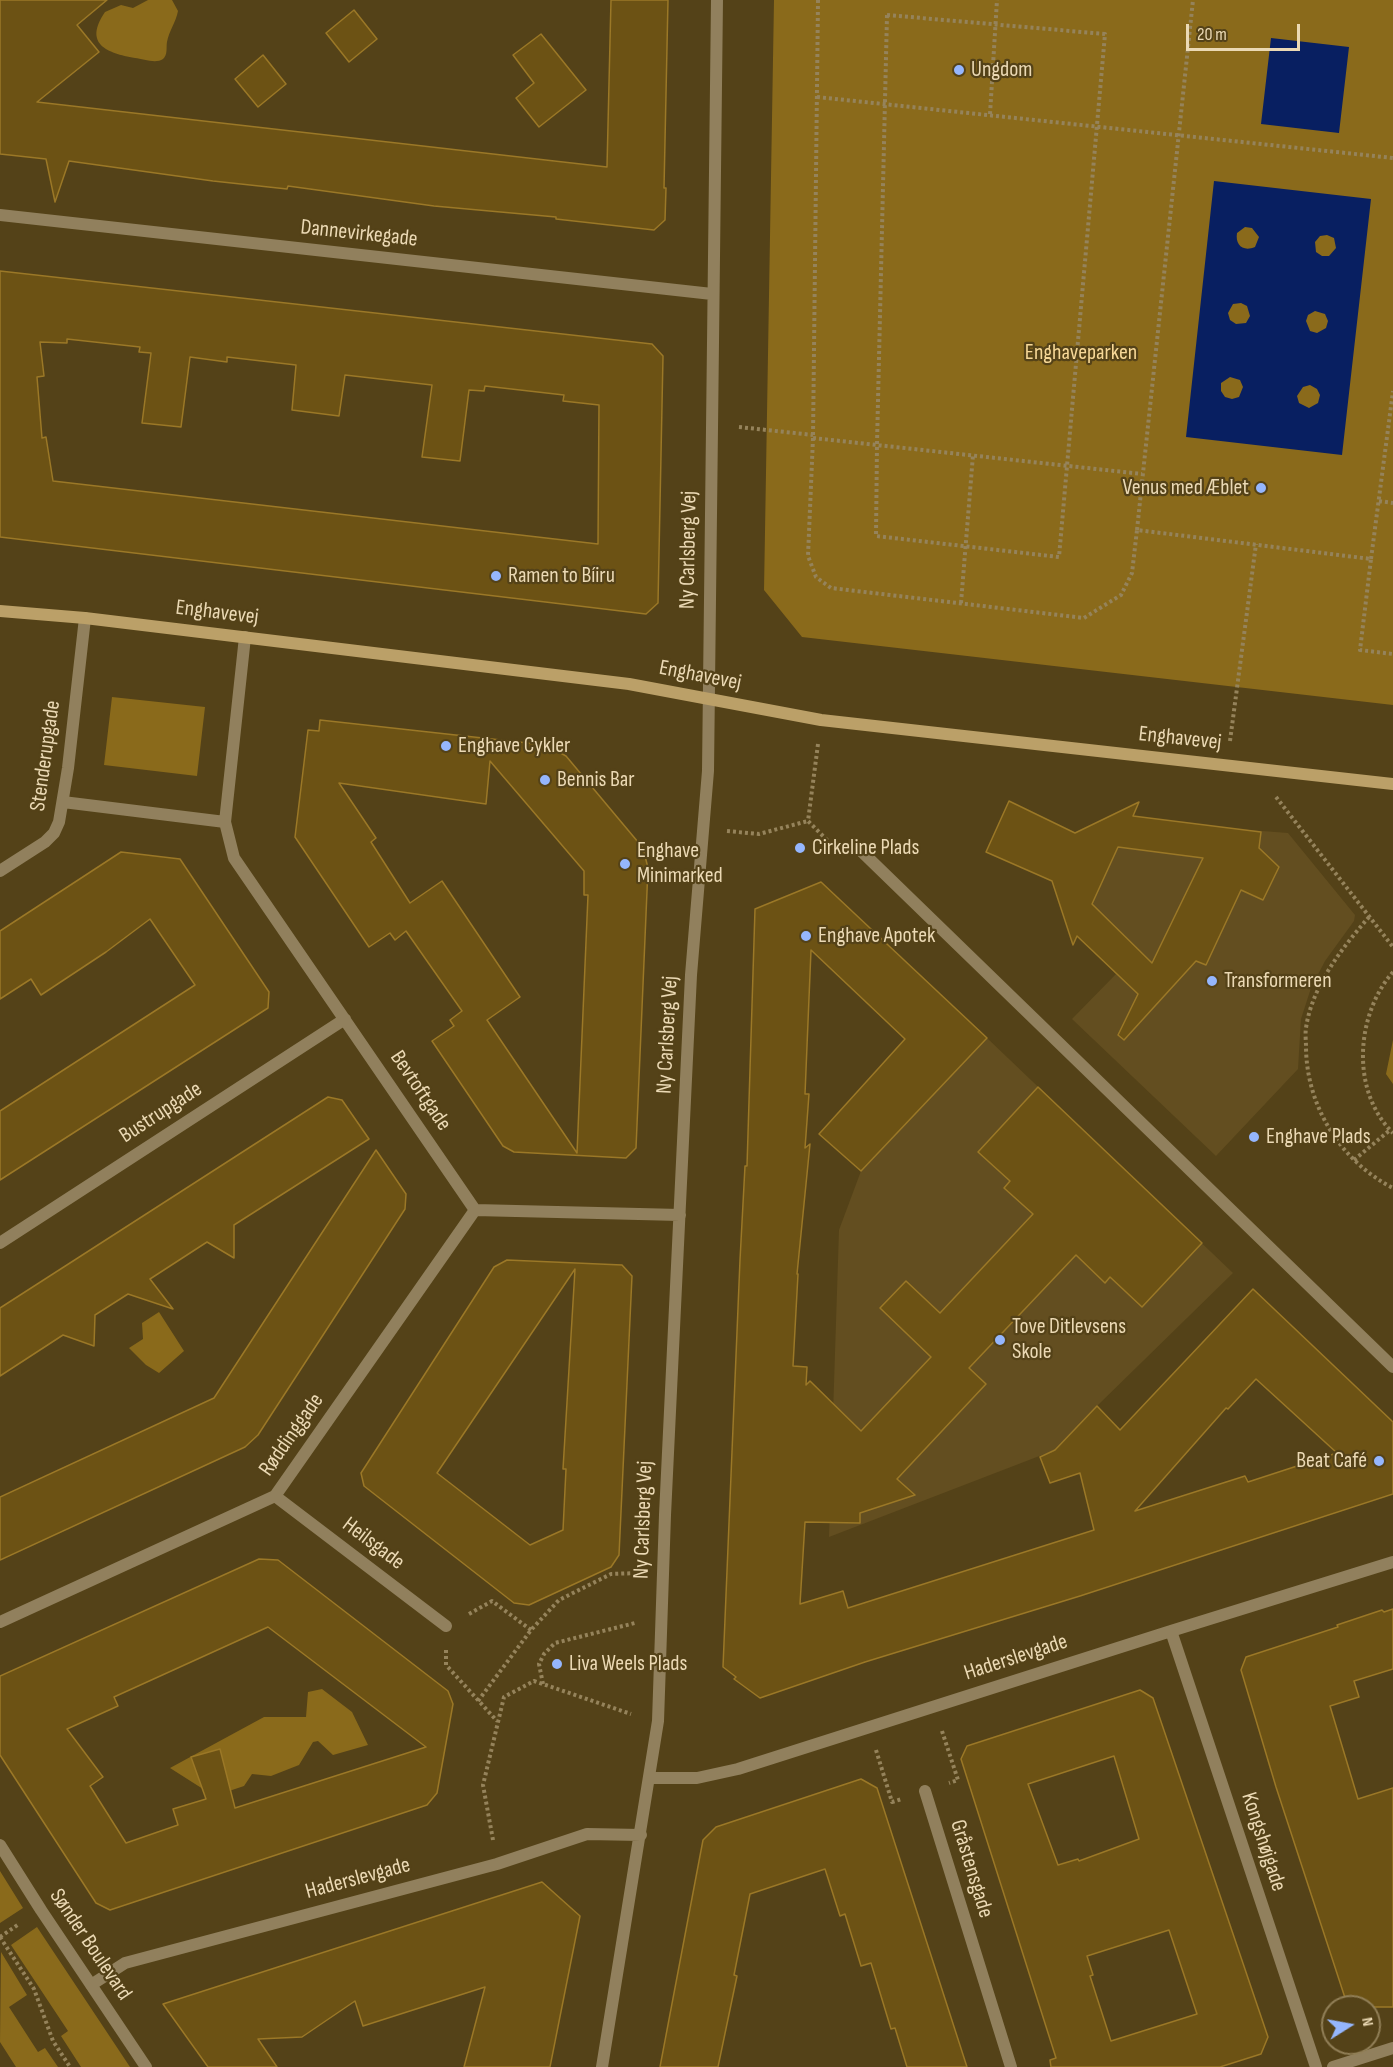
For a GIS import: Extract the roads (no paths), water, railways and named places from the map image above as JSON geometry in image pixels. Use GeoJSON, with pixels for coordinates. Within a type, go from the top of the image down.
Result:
{"type":"FeatureCollection","features":[{"type":"Feature","properties":{"kind":"street","name":"Ny Carlsberg Vej"},"geometry":{"type":"LineString","coordinates":[[603,2067],[658,1721],[665,1515],[691,975],[708,771],[707,699],[717,0]]}},
{"type":"Feature","properties":{"kind":"street","name":"Dannevirkegade"},"geometry":{"type":"LineString","coordinates":[[0,215],[712,294]]}},
{"type":"Feature","properties":{"kind":"street","name":"Enghavevej"},"geometry":{"type":"LineString","coordinates":[[0,611],[85,618],[629,684],[821,720],[1393,784]]}},
{"type":"Feature","properties":{"kind":"street","name":"Stenderupgade"},"geometry":{"type":"LineString","coordinates":[[0,871],[45,842],[54,833],[59,822],[85,618]]}},
{"type":"Feature","properties":{"kind":"street","name":"Bevtoftgade"},"geometry":{"type":"LineString","coordinates":[[245,637],[225,822],[234,858],[475,1210]]}},
{"type":"Feature","properties":{"kind":"street"},"geometry":{"type":"LineString","coordinates":[[63,802],[225,822]]}},
{"type":"Feature","properties":{"kind":"street"},"geometry":{"type":"LineString","coordinates":[[857,847],[1393,1367]]}},
{"type":"Feature","properties":{"kind":"street","name":"Bustrupgade"},"geometry":{"type":"LineString","coordinates":[[0,1243],[345,1019]]}},
{"type":"Feature","properties":{"kind":"street"},"geometry":{"type":"LineString","coordinates":[[475,1210],[680,1215]]}},
{"type":"Feature","properties":{"kind":"street","name":"Røddinggade"},"geometry":{"type":"LineString","coordinates":[[0,1622],[275,1496],[475,1210]]}},
{"type":"Feature","properties":{"kind":"street","name":"Heilsgade"},"geometry":{"type":"LineString","coordinates":[[275,1496],[446,1626]]}},
{"type":"Feature","properties":{"kind":"street","name":"Haderslevgade"},"geometry":{"type":"LineString","coordinates":[[650,1778],[697,1778],[738,1769],[1171,1630],[1393,1562]]}},
{"type":"Feature","properties":{"kind":"street","name":"Kongshøjgade"},"geometry":{"type":"LineString","coordinates":[[1171,1630],[1316,2067]]}},
{"type":"Feature","properties":{"kind":"street","name":"Gråstensgade"},"geometry":{"type":"LineString","coordinates":[[925,1791],[1011,2067]]}},
{"type":"Feature","properties":{"kind":"street","name":"Haderslevgade"},"geometry":{"type":"LineString","coordinates":[[90,1985],[125,1963],[497,1864],[587,1834],[641,1835]]}},
{"type":"Feature","properties":{"kind":"street","name":"Sønder Boulevard"},"geometry":{"type":"LineString","coordinates":[[0,1845],[146,2067]]}},
{"type":"Feature","properties":{"kind":"street"},"geometry":{"type":"LineString","coordinates":[[1334,2067],[1393,2048]]}},
{"type":"Feature","properties":{"kind":"place","name":"Ungdom"},"geometry":{"type":"Point","coordinates":[959,70]}},
{"type":"Feature","properties":{"kind":"place","name":"Venus med Æblet"},"geometry":{"type":"Point","coordinates":[1261,488]}},
{"type":"Feature","properties":{"kind":"place","name":"Ramen to Bíiru"},"geometry":{"type":"Point","coordinates":[496,576]}},
{"type":"Feature","properties":{"kind":"place","name":"Enghave Cykler"},"geometry":{"type":"Point","coordinates":[446,746]}},
{"type":"Feature","properties":{"kind":"place","name":"Bennis Bar"},"geometry":{"type":"Point","coordinates":[545,780]}},
{"type":"Feature","properties":{"kind":"place","name":"Cirkeline Plads"},"geometry":{"type":"Point","coordinates":[800,848]}},
{"type":"Feature","properties":{"kind":"place","name":"Enghave Minimarked"},"geometry":{"type":"Point","coordinates":[625,864]}},
{"type":"Feature","properties":{"kind":"place","name":"Enghave Apotek"},"geometry":{"type":"Point","coordinates":[806,936]}},
{"type":"Feature","properties":{"kind":"place","name":"Transformeren"},"geometry":{"type":"Point","coordinates":[1212,981]}},
{"type":"Feature","properties":{"kind":"place","name":"Enghave Plads"},"geometry":{"type":"Point","coordinates":[1254,1137]}},
{"type":"Feature","properties":{"kind":"place","name":"Tove Ditlevsens Skole"},"geometry":{"type":"Point","coordinates":[1000,1340]}},
{"type":"Feature","properties":{"kind":"place","name":"Beat Café"},"geometry":{"type":"Point","coordinates":[1379,1461]}},
{"type":"Feature","properties":{"kind":"place","name":"Liva Weels Plads"},"geometry":{"type":"Point","coordinates":[557,1664]}},
{"type":"Feature","properties":{"kind":"park label","name":"Enghaveparken"},"geometry":{"type":"Point","coordinates":[1081,353]}}]}
